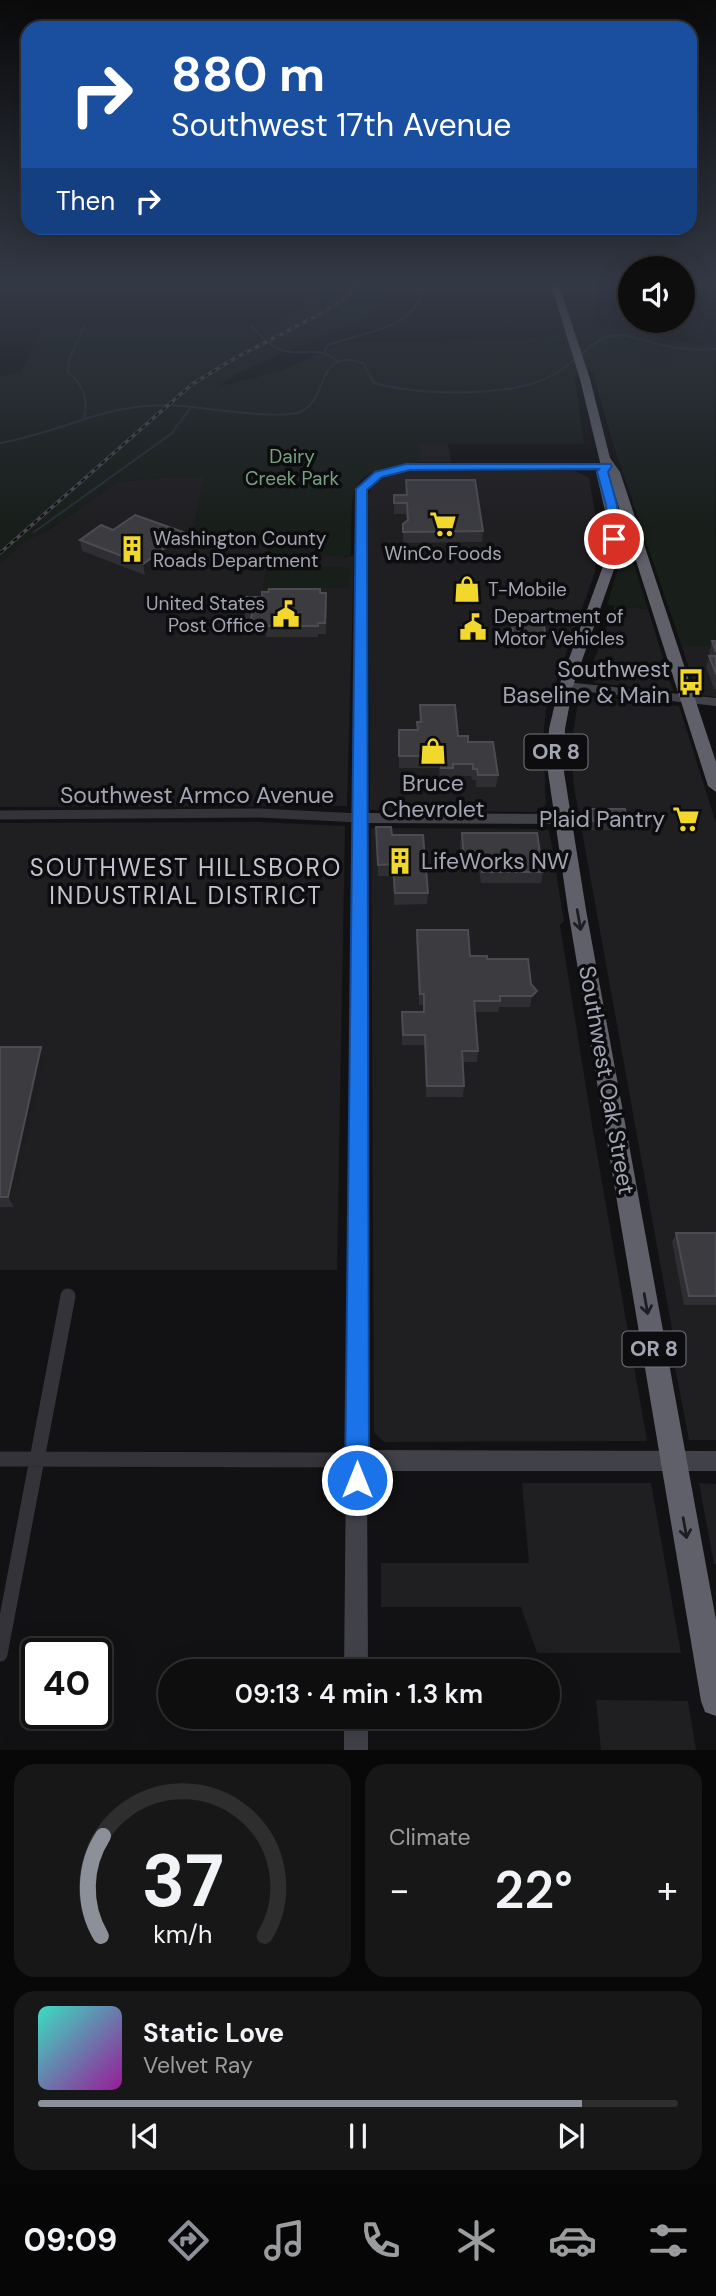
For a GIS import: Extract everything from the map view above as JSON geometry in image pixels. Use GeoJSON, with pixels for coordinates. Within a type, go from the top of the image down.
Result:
{"type":"FeatureCollection","features":[{"type":"Feature","properties":{"kind":"highway","name":"OR 8"},"geometry":{"type":"LineString","coordinates":[[580,364],[607,466],[614,472],[716,786]]}},
{"type":"Feature","properties":{"kind":"highway","name":"Southwest Oak Street"},"geometry":{"type":"LineString","coordinates":[[607,466],[603,472],[613,519],[612,558],[566,686],[556,740],[562,819],[716,1701]]}},
{"type":"Feature","properties":{"kind":"street"},"geometry":{"type":"LineString","coordinates":[[356,1659],[360,496],[366,483],[386,472],[416,466],[607,466]]}},
{"type":"Feature","properties":{"kind":"street"},"geometry":{"type":"LineString","coordinates":[[566,686],[716,702]]}},
{"type":"Feature","properties":{"kind":"street","name":"Southwest Armco Avenue"},"geometry":{"type":"LineString","coordinates":[[0,815],[260,813],[359,818],[562,819]]}},
{"type":"Feature","properties":{"kind":"street"},"geometry":{"type":"LineString","coordinates":[[0,1654],[68,1296]]}},
{"type":"Feature","properties":{"kind":"street"},"geometry":{"type":"LineString","coordinates":[[0,1459],[716,1461]]}},
{"type":"Feature","properties":{"kind":"street"},"geometry":{"type":"LineString","coordinates":[[356,1729],[356,1750]]}},
{"type":"Feature","properties":{"kind":"shaded area"},"geometry":{"type":"Polygon","coordinates":[[[418,444],[448,444],[451,462],[419,462],[418,444]]]}},
{"type":"Feature","properties":{"kind":"shaded area"},"geometry":{"type":"Polygon","coordinates":[[[575,471],[589,478],[598,530],[595,572],[546,710],[543,739],[546,805],[536,812],[370,810],[368,494],[372,486],[381,479],[396,473],[575,471]]]}},
{"type":"Feature","properties":{"kind":"shaded area"},"geometry":{"type":"Polygon","coordinates":[[[204,477],[194,528],[347,557],[354,555],[347,806],[0,807],[0,563],[26,540],[48,530],[118,482],[204,477]]]}},
{"type":"Feature","properties":{"kind":"shaded area"},"geometry":{"type":"Polygon","coordinates":[[[615,606],[648,609],[673,691],[595,683],[589,673],[615,606]]]}},
{"type":"Feature","properties":{"kind":"shaded area"},"geometry":{"type":"Polygon","coordinates":[[[682,647],[716,647],[716,697],[701,695],[696,691],[682,647]]]}},
{"type":"Feature","properties":{"kind":"shaded area"},"geometry":{"type":"Polygon","coordinates":[[[579,695],[679,706],[716,823],[716,1440],[689,1440],[675,1368],[679,1368],[574,787],[571,747],[579,695]]]}},
{"type":"Feature","properties":{"kind":"shaded area"},"geometry":{"type":"Polygon","coordinates":[[[258,822],[345,826],[337,1270],[0,1270],[0,823],[258,822]]]}},
{"type":"Feature","properties":{"kind":"shaded area"},"geometry":{"type":"Polygon","coordinates":[[[371,828],[548,830],[564,921],[560,925],[592,1125],[647,1441],[384,1442],[374,1432],[371,828]]]}},
{"type":"Feature","properties":{"kind":"shaded area"},"geometry":{"type":"Polygon","coordinates":[[[522,1483],[651,1483],[681,1653],[537,1653],[521,1607],[381,1607],[381,1563],[529,1563],[522,1483]]]}},
{"type":"Feature","properties":{"kind":"shaded area"},"geometry":{"type":"Polygon","coordinates":[[[699,1483],[716,1484],[716,1564],[714,1564],[699,1483]]]}},
{"type":"Feature","properties":{"kind":"shaded area"},"geometry":{"type":"Polygon","coordinates":[[[596,1700],[688,1701],[696,1750],[601,1750],[596,1700]]]}},
{"type":"Feature","properties":{"kind":"green space","name":"Dairy Creek Park"},"geometry":{"type":"Polygon","coordinates":[[[25,364],[260,364],[217,387],[281,371],[297,364],[715,364],[716,647],[682,647],[614,447],[592,371],[575,378],[584,444],[418,444],[419,462],[376,471],[364,478],[357,487],[353,499],[349,556],[267,556],[267,544],[208,544],[194,528],[204,477],[169,477],[118,482],[48,530],[26,541],[0,563],[0,376],[21,372],[25,364]]]}},
{"type":"Feature","properties":{"kind":"green space"},"geometry":{"type":"Polygon","coordinates":[[[623,531],[648,609],[607,605],[622,555],[623,531]]]}},
{"type":"Feature","properties":{"kind":"green space"},"geometry":{"type":"Polygon","coordinates":[[[266,564],[350,568],[349,588],[263,588],[266,564]]]}},
{"type":"Feature","properties":{"kind":"building","name":"WinCo Foods"},"geometry":{"type":"Polygon","coordinates":[[[406,480],[475,480],[483,531],[403,532],[403,524],[408,520],[407,503],[394,503],[394,495],[407,495],[406,480]]]}},
{"type":"Feature","properties":{"kind":"building"},"geometry":{"type":"Polygon","coordinates":[[[135,515],[186,533],[143,564],[80,540],[101,525],[113,530],[135,515]]]}},
{"type":"Feature","properties":{"kind":"building","name":"United States Post Office"},"geometry":{"type":"Polygon","coordinates":[[[269,589],[320,589],[320,593],[326,593],[325,623],[318,623],[318,626],[265,626],[265,623],[251,623],[252,609],[244,609],[246,597],[262,597],[262,592],[268,592],[269,589]]]}},
{"type":"Feature","properties":{"kind":"building"},"geometry":{"type":"Polygon","coordinates":[[[512,625],[544,626],[546,636],[514,636],[512,625]]]}},
{"type":"Feature","properties":{"kind":"building"},"geometry":{"type":"Polygon","coordinates":[[[709,656],[716,656],[716,674],[709,656]]]}},
{"type":"Feature","properties":{"kind":"building","name":"Bruce Chevrolet"},"geometry":{"type":"Polygon","coordinates":[[[420,705],[455,705],[458,736],[468,736],[468,742],[493,742],[498,775],[478,775],[473,764],[453,764],[453,768],[441,768],[440,756],[399,756],[399,730],[418,730],[417,722],[421,722],[420,705]]]}},
{"type":"Feature","properties":{"kind":"building"},"geometry":{"type":"Polygon","coordinates":[[[591,809],[625,809],[628,822],[593,821],[591,809]]]}},
{"type":"Feature","properties":{"kind":"building","name":"LifeWorks NW"},"geometry":{"type":"Polygon","coordinates":[[[376,827],[391,827],[392,835],[423,835],[428,893],[395,893],[393,864],[378,865],[376,827]]]}},
{"type":"Feature","properties":{"kind":"building"},"geometry":{"type":"Polygon","coordinates":[[[462,833],[537,833],[543,872],[482,872],[481,859],[464,859],[462,833]]]}},
{"type":"Feature","properties":{"kind":"building"},"geometry":{"type":"Polygon","coordinates":[[[417,930],[468,930],[470,956],[487,956],[487,959],[528,959],[531,984],[537,991],[532,996],[500,996],[500,1001],[474,1001],[478,1051],[462,1051],[464,1086],[427,1086],[425,1035],[403,1035],[402,1012],[424,1012],[424,994],[420,994],[417,930]]]}},
{"type":"Feature","properties":{"kind":"building"},"geometry":{"type":"Polygon","coordinates":[[[0,1047],[41,1047],[8,1197],[0,1197],[0,1047]]]}},
{"type":"Feature","properties":{"kind":"building"},"geometry":{"type":"Polygon","coordinates":[[[676,1233],[716,1233],[716,1296],[689,1296],[676,1233]]]}},
{"type":"Feature","properties":{"kind":"waterway"},"geometry":{"type":"LineString","coordinates":[[69,364],[68,372],[78,382],[83,393],[86,405],[84,419]]}},
{"type":"Feature","properties":{"kind":"waterway"},"geometry":{"type":"LineString","coordinates":[[191,407],[276,415],[300,412],[316,397],[329,368],[335,364]]}},
{"type":"Feature","properties":{"kind":"waterway"},"geometry":{"type":"LineString","coordinates":[[363,364],[374,383],[435,392],[482,392],[524,386],[551,376],[570,364]]}},
{"type":"Feature","properties":{"kind":"waterway"},"geometry":{"type":"LineString","coordinates":[[0,443],[110,412],[156,405],[191,407]]}},
{"type":"Feature","properties":{"kind":"waterway"},"geometry":{"type":"LineString","coordinates":[[34,532],[171,434],[191,407]]}},
{"type":"Feature","properties":{"kind":"railway"},"geometry":{"type":"LineString","coordinates":[[0,553],[191,385],[226,364]]}},
{"type":"Feature","properties":{"kind":"place","name":"WinCo Foods"},"geometry":{"type":"Point","coordinates":[443,524]}},
{"type":"Feature","properties":{"kind":"place","name":"Washington County Roads Department"},"geometry":{"type":"Point","coordinates":[132,549]}},
{"type":"Feature","properties":{"kind":"place","name":"T-Mobile"},"geometry":{"type":"Point","coordinates":[467,589]}},
{"type":"Feature","properties":{"kind":"place","name":"United States Post Office"},"geometry":{"type":"Point","coordinates":[286,614]}},
{"type":"Feature","properties":{"kind":"place","name":"Department of Motor Vehicles"},"geometry":{"type":"Point","coordinates":[473,627]}},
{"type":"Feature","properties":{"kind":"place","name":"Southwest Baseline & Main"},"geometry":{"type":"Point","coordinates":[691,682]}},
{"type":"Feature","properties":{"kind":"place","name":"Bruce Chevrolet"},"geometry":{"type":"Point","coordinates":[433,751]}},
{"type":"Feature","properties":{"kind":"place","name":"Plaid Pantry"},"geometry":{"type":"Point","coordinates":[686,819]}},
{"type":"Feature","properties":{"kind":"place","name":"LifeWorks NW"},"geometry":{"type":"Point","coordinates":[400,861]}},
{"type":"Feature","properties":{"kind":"district","name":"SOUTHWEST HILLSBORO INDUSTRIAL DISTRICT"},"geometry":{"type":"Point","coordinates":[186,882]}},
{"type":"Feature","properties":{"kind":"route"},"geometry":{"type":"LineString","coordinates":[[357,1480],[360,496],[362,489],[379,474],[410,467],[607,466],[603,472],[611,505],[614,539]]}}]}
